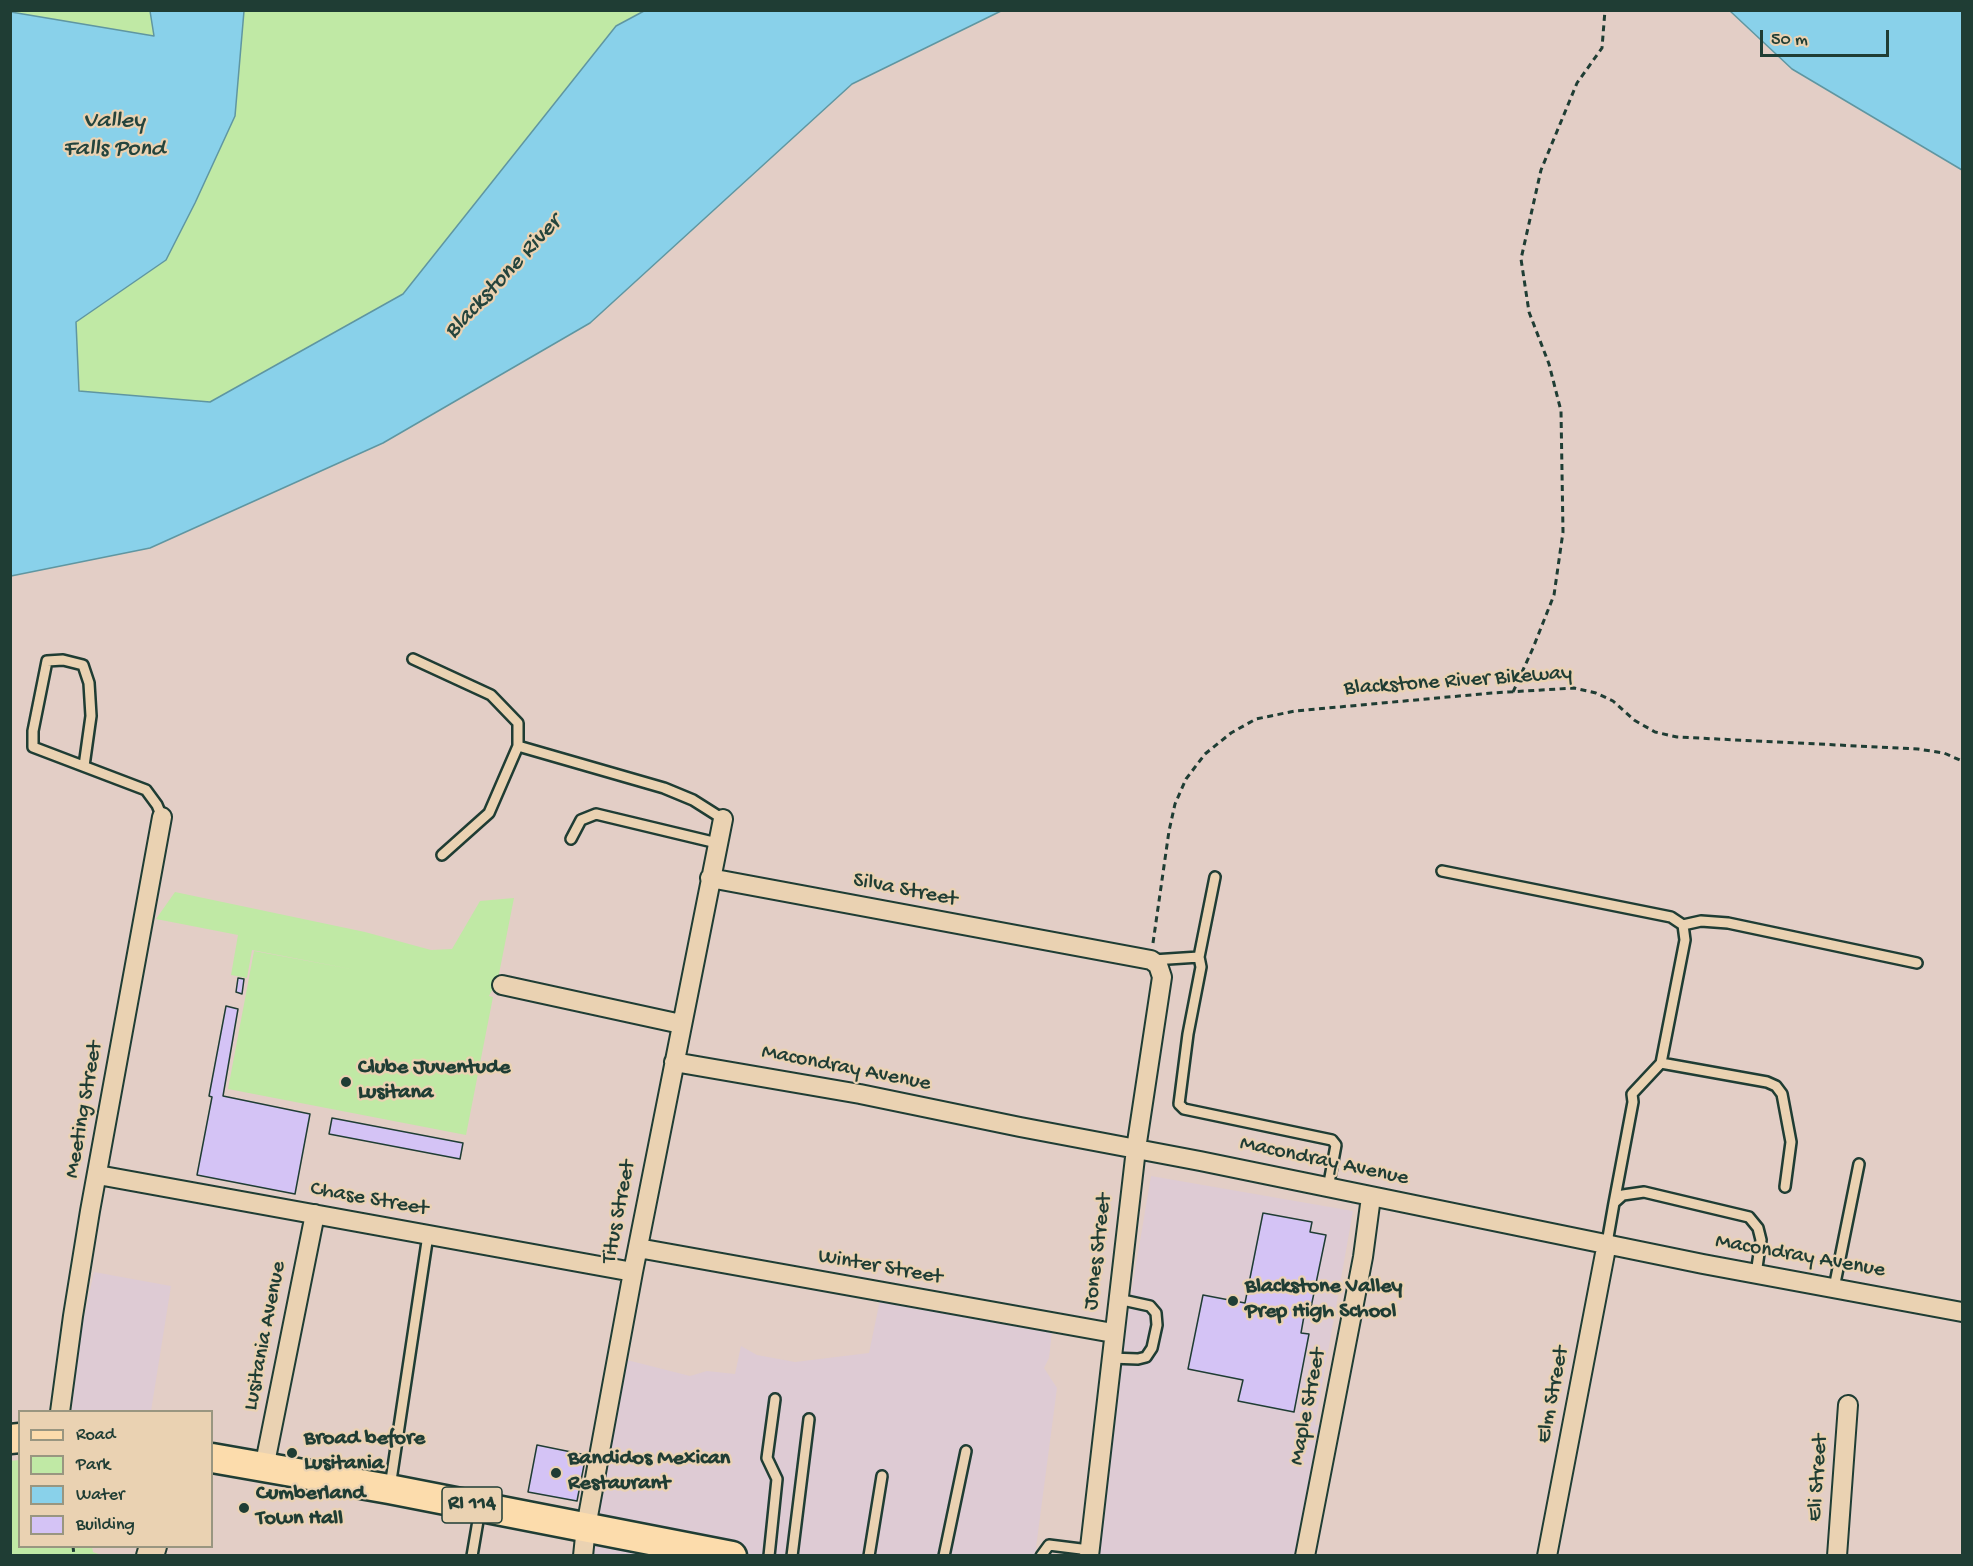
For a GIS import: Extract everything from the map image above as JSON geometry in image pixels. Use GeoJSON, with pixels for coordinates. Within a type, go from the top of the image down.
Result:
{"type":"FeatureCollection","features":[{"type":"Feature","properties":{"kind":"main road","name":"RI 114"},"geometry":{"type":"LineString","coordinates":[[213,1458],[732,1556]]}},
{"type":"Feature","properties":{"kind":"street","name":"Meeting Street"},"geometry":{"type":"LineString","coordinates":[[60,1410],[73,1316],[162,817]]}},
{"type":"Feature","properties":{"kind":"street"},"geometry":{"type":"LineString","coordinates":[[710,878],[723,819]]}},
{"type":"Feature","properties":{"kind":"street","name":"Silva Street"},"geometry":{"type":"LineString","coordinates":[[710,878],[1151,960]]}},
{"type":"Feature","properties":{"kind":"street","name":"Titus Street"},"geometry":{"type":"LineString","coordinates":[[583,1556],[586,1527],[633,1272],[710,878]]}},
{"type":"Feature","properties":{"kind":"street","name":"Jones Street"},"geometry":{"type":"LineString","coordinates":[[1089,1553],[1136,1149],[1162,977],[1158,965],[1151,960]]}},
{"type":"Feature","properties":{"kind":"street"},"geometry":{"type":"LineString","coordinates":[[502,985],[681,1024]]}},
{"type":"Feature","properties":{"kind":"street","name":"Macondray Avenue"},"geometry":{"type":"LineString","coordinates":[[674,1062],[860,1095],[1756,1274],[1962,1312]]}},
{"type":"Feature","properties":{"kind":"street","name":"Chase Street"},"geometry":{"type":"LineString","coordinates":[[98,1175],[633,1272]]}},
{"type":"Feature","properties":{"kind":"street","name":"Maple Street"},"geometry":{"type":"LineString","coordinates":[[1305,1556],[1363,1257],[1371,1197]]}},
{"type":"Feature","properties":{"kind":"street","name":"Lusitania Avenue"},"geometry":{"type":"LineString","coordinates":[[264,1468],[315,1214]]}},
{"type":"Feature","properties":{"kind":"street","name":"Elm Street"},"geometry":{"type":"LineString","coordinates":[[1547,1556],[1607,1243]]}},
{"type":"Feature","properties":{"kind":"street","name":"Winter Street"},"geometry":{"type":"LineString","coordinates":[[638,1248],[1113,1333]]}},
{"type":"Feature","properties":{"kind":"street","name":"Eli Street"},"geometry":{"type":"LineString","coordinates":[[1837,1556],[1848,1405]]}},
{"type":"Feature","properties":{"kind":"lane"},"geometry":{"type":"LineString","coordinates":[[413,659],[491,695],[518,723],[518,746],[489,813],[442,855]]}},
{"type":"Feature","properties":{"kind":"lane"},"geometry":{"type":"LineString","coordinates":[[84,766],[91,716],[89,683],[83,665],[63,660],[47,661],[33,731],[33,747],[146,790],[157,805],[162,817]]}},
{"type":"Feature","properties":{"kind":"lane"},"geometry":{"type":"LineString","coordinates":[[518,746],[664,788],[693,800],[723,819]]}},
{"type":"Feature","properties":{"kind":"lane"},"geometry":{"type":"LineString","coordinates":[[571,838],[581,820],[596,814],[717,843]]}},
{"type":"Feature","properties":{"kind":"lane"},"geometry":{"type":"LineString","coordinates":[[1442,871],[1671,917],[1683,925],[1701,921],[1728,923],[1917,963]]}},
{"type":"Feature","properties":{"kind":"lane"},"geometry":{"type":"LineString","coordinates":[[1215,877],[1199,957],[1202,967],[1188,1034],[1179,1104],[1184,1109],[1332,1140],[1336,1145],[1328,1188]]}},
{"type":"Feature","properties":{"kind":"lane"},"geometry":{"type":"LineString","coordinates":[[1607,1243],[1633,1102],[1632,1094],[1661,1063],[1685,940],[1683,925]]}},
{"type":"Feature","properties":{"kind":"lane"},"geometry":{"type":"LineString","coordinates":[[1151,960],[1199,957]]}},
{"type":"Feature","properties":{"kind":"lane"},"geometry":{"type":"LineString","coordinates":[[1661,1063],[1767,1082],[1776,1086],[1782,1094],[1791,1142],[1785,1187]]}},
{"type":"Feature","properties":{"kind":"lane"},"geometry":{"type":"LineString","coordinates":[[1834,1288],[1859,1164]]}},
{"type":"Feature","properties":{"kind":"lane"},"geometry":{"type":"LineString","coordinates":[[1614,1203],[1623,1194],[1644,1192],[1749,1217],[1758,1228],[1761,1240],[1756,1274]]}},
{"type":"Feature","properties":{"kind":"lane"},"geometry":{"type":"LineString","coordinates":[[389,1490],[428,1235]]}},
{"type":"Feature","properties":{"kind":"lane"},"geometry":{"type":"LineString","coordinates":[[1110,1358],[1146,1357],[1152,1348],[1157,1325],[1156,1313],[1150,1306],[1118,1299]]}},
{"type":"Feature","properties":{"kind":"lane"},"geometry":{"type":"LineString","coordinates":[[769,1556],[777,1479],[767,1458],[775,1399]]}},
{"type":"Feature","properties":{"kind":"lane"},"geometry":{"type":"LineString","coordinates":[[792,1556],[809,1419]]}},
{"type":"Feature","properties":{"kind":"lane"},"geometry":{"type":"LineString","coordinates":[[944,1556],[966,1451]]}},
{"type":"Feature","properties":{"kind":"lane"},"geometry":{"type":"LineString","coordinates":[[868,1556],[882,1476]]}},
{"type":"Feature","properties":{"kind":"lane"},"geometry":{"type":"LineString","coordinates":[[471,1556],[481,1507]]}},
{"type":"Feature","properties":{"kind":"lane"},"geometry":{"type":"LineString","coordinates":[[1041,1556],[1049,1545],[1089,1553]]}},
{"type":"Feature","properties":{"kind":"path"},"geometry":{"type":"LineString","coordinates":[[1513,692],[1554,595],[1563,532],[1561,411],[1549,363],[1529,312],[1521,259],[1541,170],[1576,83],[1602,48],[1605,10]]}},
{"type":"Feature","properties":{"kind":"path","name":"Blackstone River Bikeway"},"geometry":{"type":"LineString","coordinates":[[1151,960],[1175,804],[1186,779],[1205,754],[1231,733],[1256,719],[1295,711],[1574,688],[1596,693],[1613,701],[1634,720],[1655,732],[1677,737],[1918,749],[1944,753],[1962,762]]}},
{"type":"Feature","properties":{"kind":"shaded area"},"geometry":{"type":"Polygon","coordinates":[[[1151,1176],[1353,1211],[1315,1425],[1328,1425],[1303,1555],[1087,1556],[1151,1176]]]}},
{"type":"Feature","properties":{"kind":"shaded area"},"geometry":{"type":"Polygon","coordinates":[[[94,1272],[171,1286],[151,1410],[72,1410],[79,1340],[94,1272]]]}},
{"type":"Feature","properties":{"kind":"shaded area"},"geometry":{"type":"Polygon","coordinates":[[[881,1295],[1053,1323],[1049,1358],[1044,1368],[1057,1388],[1035,1555],[578,1556],[623,1359],[690,1376],[707,1371],[735,1374],[741,1346],[757,1355],[795,1362],[869,1353],[881,1295]]]}},
{"type":"Feature","properties":{"kind":"green space"},"geometry":{"type":"Polygon","coordinates":[[[150,11],[154,36],[11,12],[150,11]]]}},
{"type":"Feature","properties":{"kind":"green space"},"geometry":{"type":"Polygon","coordinates":[[[244,11],[644,11],[616,26],[403,294],[210,402],[80,391],[75,322],[166,260],[235,116],[244,11]]]}},
{"type":"Feature","properties":{"kind":"green space"},"geometry":{"type":"Polygon","coordinates":[[[175,892],[365,932],[431,950],[452,949],[480,901],[514,898],[498,979],[489,996],[493,997],[466,1135],[228,1089],[254,951],[356,970],[252,950],[247,978],[231,975],[238,935],[156,919],[175,892]]]}},
{"type":"Feature","properties":{"kind":"green space"},"geometry":{"type":"Polygon","coordinates":[[[18,1460],[18,1548],[92,1548],[93,1552],[101,1555],[11,1555],[10,1461],[18,1460]]]}},
{"type":"Feature","properties":{"kind":"water"},"geometry":{"type":"Polygon","coordinates":[[[150,11],[244,11],[235,116],[166,260],[76,322],[79,391],[210,402],[403,294],[616,26],[644,11],[1001,11],[852,84],[590,323],[383,443],[150,548],[11,576],[11,12],[154,36],[150,11]]]}},
{"type":"Feature","properties":{"kind":"water"},"geometry":{"type":"Polygon","coordinates":[[[1730,11],[1962,11],[1962,170],[1792,69],[1730,11]]]}},
{"type":"Feature","properties":{"kind":"building"},"geometry":{"type":"Polygon","coordinates":[[[238,978],[244,979],[242,994],[236,992],[238,978]]]}},
{"type":"Feature","properties":{"kind":"building","name":"Clube Juventude Lusitana"},"geometry":{"type":"Polygon","coordinates":[[[226,1006],[238,1009],[223,1096],[310,1114],[295,1194],[197,1175],[226,1006]]]}},
{"type":"Feature","properties":{"kind":"building"},"geometry":{"type":"Polygon","coordinates":[[[332,1118],[463,1143],[460,1159],[329,1134],[332,1118]]]}},
{"type":"Feature","properties":{"kind":"building"},"geometry":{"type":"Polygon","coordinates":[[[1263,1213],[1312,1222],[1310,1232],[1326,1235],[1309,1317],[1304,1316],[1301,1333],[1309,1334],[1294,1412],[1238,1401],[1243,1380],[1188,1369],[1203,1295],[1245,1303],[1263,1213]]]}},
{"type":"Feature","properties":{"kind":"building"},"geometry":{"type":"Polygon","coordinates":[[[537,1445],[586,1455],[577,1501],[528,1492],[537,1445]]]}},
{"type":"Feature","properties":{"kind":"place","name":"Clube Juventude Lusitana"},"geometry":{"type":"Point","coordinates":[346,1082]}},
{"type":"Feature","properties":{"kind":"place","name":"Blackstone Valley Prep High School"},"geometry":{"type":"Point","coordinates":[1233,1301]}},
{"type":"Feature","properties":{"kind":"place","name":"Broad before Lusitania"},"geometry":{"type":"Point","coordinates":[292,1453]}},
{"type":"Feature","properties":{"kind":"place","name":"Bandidos Mexican Restaurant"},"geometry":{"type":"Point","coordinates":[556,1473]}},
{"type":"Feature","properties":{"kind":"place","name":"Cumberland Town Hall"},"geometry":{"type":"Point","coordinates":[244,1508]}},
{"type":"Feature","properties":{"kind":"water label","name":"Valley Falls Pond"},"geometry":{"type":"Point","coordinates":[114,136]}},
{"type":"Feature","properties":{"kind":"water label","name":"Blackstone River"},"geometry":{"type":"Point","coordinates":[504,278]}}]}
